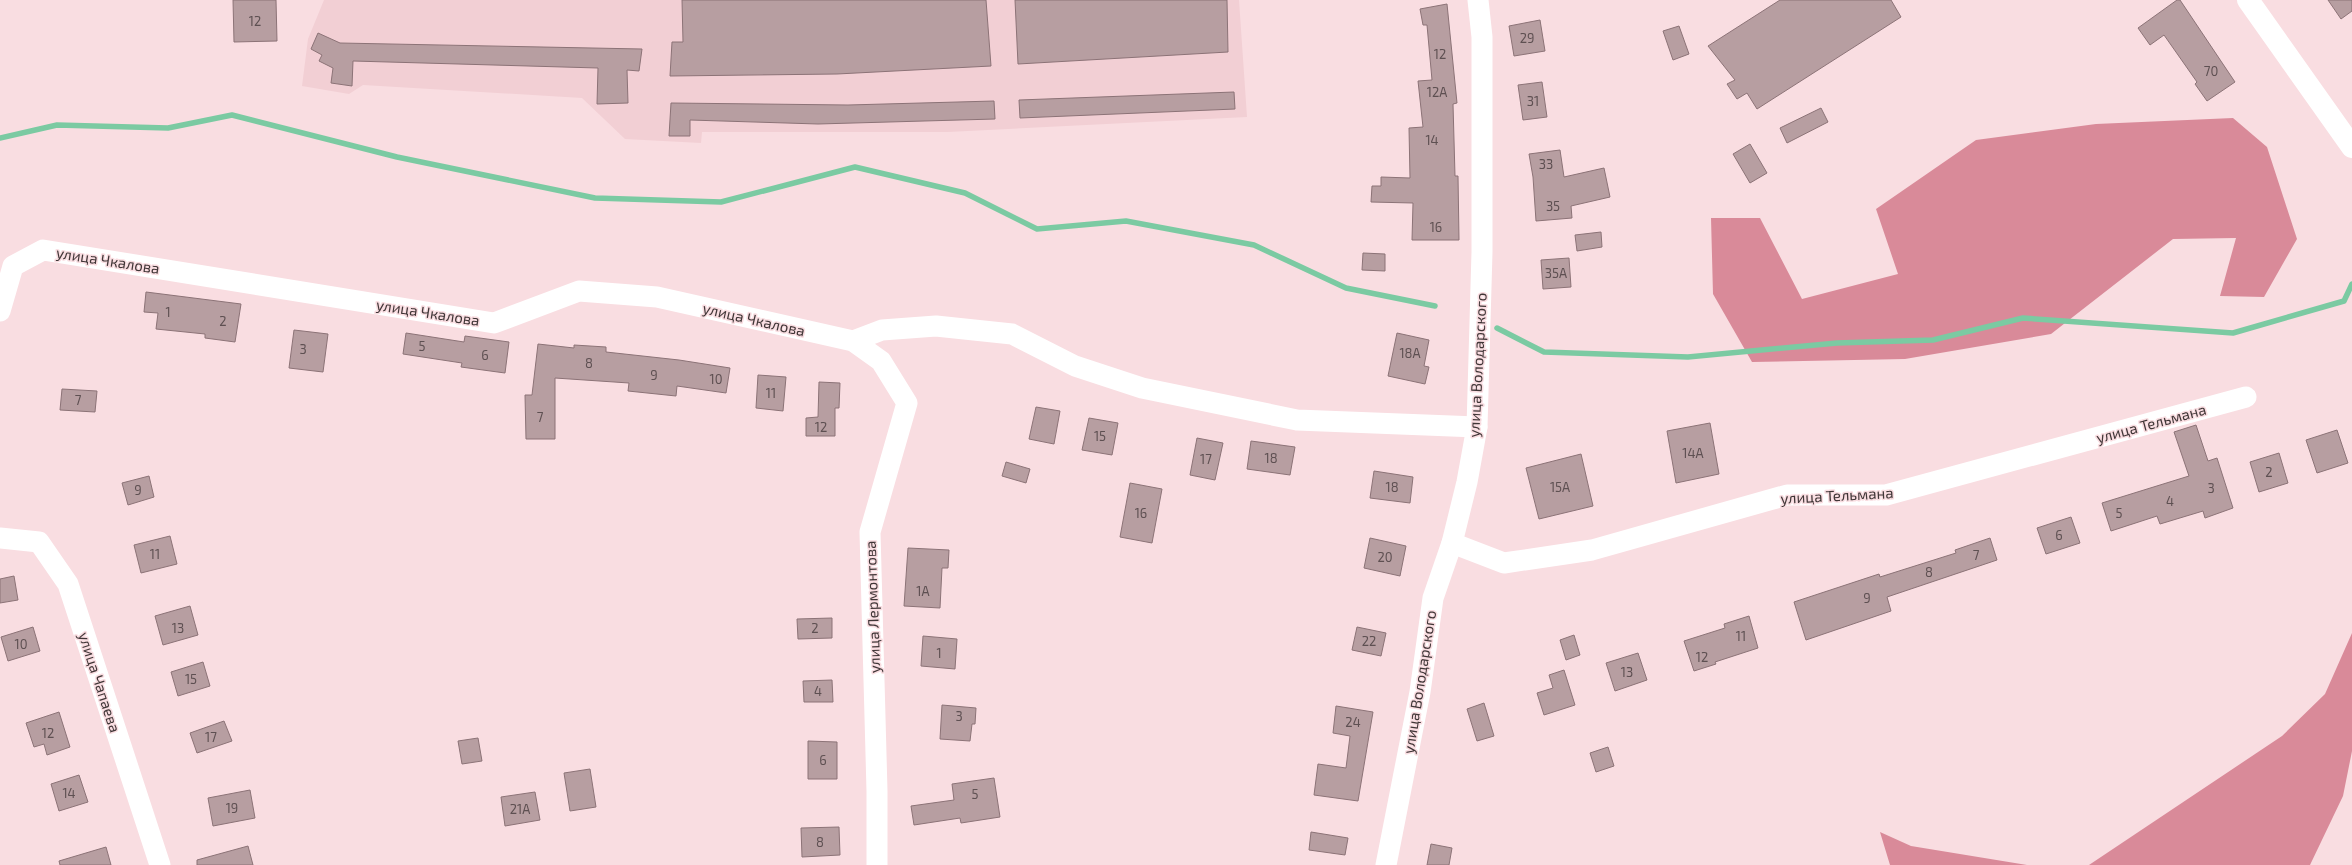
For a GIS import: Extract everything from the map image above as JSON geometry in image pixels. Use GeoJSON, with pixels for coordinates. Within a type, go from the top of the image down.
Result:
{"type":"FeatureCollection","features":[{"type":"Feature","properties":{"kind":"street","name":"улица Володарского"},"geometry":{"type":"LineString","coordinates":[[1386,865],[1420,692],[1433,598],[1452,543],[1467,482],[1477,427],[1482,252],[1482,37],[1478,0]]}},
{"type":"Feature","properties":{"kind":"street"},"geometry":{"type":"LineString","coordinates":[[2248,0],[2352,147]]}},
{"type":"Feature","properties":{"kind":"street","name":"улица Чкалова"},"geometry":{"type":"LineString","coordinates":[[0,311],[13,266],[43,250],[494,323],[579,291],[657,297],[853,341],[881,361]]}},
{"type":"Feature","properties":{"kind":"street"},"geometry":{"type":"LineString","coordinates":[[853,341],[882,330],[936,326],[1012,334],[1075,366],[1142,388],[1297,420],[1477,427]]}},
{"type":"Feature","properties":{"kind":"street","name":"улица Лермонтова"},"geometry":{"type":"LineString","coordinates":[[877,865],[877,791],[870,532],[907,403],[881,361]]}},
{"type":"Feature","properties":{"kind":"street","name":"улица Тельмана"},"geometry":{"type":"LineString","coordinates":[[1452,543],[1504,564],[1592,550],[1787,495],[1886,495],[2246,398]]}},
{"type":"Feature","properties":{"kind":"street","name":"улица Чапаева"},"geometry":{"type":"LineString","coordinates":[[0,538],[39,542],[68,584],[160,865]]}},
{"type":"Feature","properties":{"kind":"shaded area"},"geometry":{"type":"Polygon","coordinates":[[[324,0],[1239,0],[1247,117],[948,132],[702,132],[701,143],[625,139],[582,98],[363,85],[349,94],[302,86],[308,39],[324,0]]]}},
{"type":"Feature","properties":{"kind":"shaded area"},"geometry":{"type":"Polygon","coordinates":[[[2233,118],[2267,147],[2297,239],[2264,297],[2220,296],[2236,238],[2173,239],[2051,334],[1905,359],[1752,362],[1713,294],[1711,218],[1760,218],[1802,299],[1898,274],[1876,209],[1976,140],[2096,124],[2233,118]]]}},
{"type":"Feature","properties":{"kind":"shaded area"},"geometry":{"type":"Polygon","coordinates":[[[2352,633],[2352,751],[2343,796],[2310,865],[2089,865],[2282,736],[2325,694],[2352,633]]]}},
{"type":"Feature","properties":{"kind":"shaded area"},"geometry":{"type":"Polygon","coordinates":[[[1880,832],[1911,846],[2027,865],[1890,865],[1880,832]]]}},
{"type":"Feature","properties":{"kind":"building"},"geometry":{"type":"Polygon","coordinates":[[[233,0],[276,0],[277,41],[234,42],[233,0]]]}},
{"type":"Feature","properties":{"kind":"building"},"geometry":{"type":"Polygon","coordinates":[[[682,0],[986,0],[991,66],[837,74],[670,76],[672,42],[683,42],[682,0]]]}},
{"type":"Feature","properties":{"kind":"building"},"geometry":{"type":"Polygon","coordinates":[[[1015,0],[1227,0],[1228,52],[1018,64],[1015,0]]]}},
{"type":"Feature","properties":{"kind":"building"},"geometry":{"type":"Polygon","coordinates":[[[1780,0],[1891,0],[1901,17],[1757,109],[1747,93],[1737,99],[1727,84],[1735,80],[1708,46],[1780,0]]]}},
{"type":"Feature","properties":{"kind":"building"},"geometry":{"type":"Polygon","coordinates":[[[2177,0],[2180,0],[2235,82],[2207,101],[2195,84],[2197,82],[2164,35],[2150,45],[2138,28],[2177,0]]]}},
{"type":"Feature","properties":{"kind":"building"},"geometry":{"type":"Polygon","coordinates":[[[2328,0],[2352,0],[2352,11],[2341,19],[2328,0]]]}},
{"type":"Feature","properties":{"kind":"building"},"geometry":{"type":"Polygon","coordinates":[[[1447,4],[1457,103],[1453,104],[1455,176],[1458,176],[1459,240],[1412,240],[1413,203],[1371,202],[1372,186],[1381,186],[1381,177],[1410,178],[1409,128],[1423,127],[1418,81],[1432,80],[1427,25],[1423,25],[1420,9],[1447,4]]]}},
{"type":"Feature","properties":{"kind":"building"},"geometry":{"type":"Polygon","coordinates":[[[1540,20],[1545,51],[1514,56],[1509,26],[1540,20]]]}},
{"type":"Feature","properties":{"kind":"building"},"geometry":{"type":"Polygon","coordinates":[[[1679,26],[1689,54],[1673,60],[1663,31],[1679,26]]]}},
{"type":"Feature","properties":{"kind":"building"},"geometry":{"type":"Polygon","coordinates":[[[318,33],[340,43],[642,49],[639,71],[627,70],[628,103],[597,104],[598,68],[353,61],[352,86],[331,83],[333,68],[319,61],[322,55],[311,49],[318,33]]]}},
{"type":"Feature","properties":{"kind":"building"},"geometry":{"type":"Polygon","coordinates":[[[1542,82],[1547,117],[1523,120],[1518,85],[1542,82]]]}},
{"type":"Feature","properties":{"kind":"building"},"geometry":{"type":"Polygon","coordinates":[[[1234,92],[1235,109],[1020,118],[1019,100],[1234,92]]]}},
{"type":"Feature","properties":{"kind":"building"},"geometry":{"type":"Polygon","coordinates":[[[994,101],[995,119],[818,124],[690,120],[690,136],[669,136],[671,103],[848,105],[994,101]]]}},
{"type":"Feature","properties":{"kind":"building"},"geometry":{"type":"Polygon","coordinates":[[[1821,108],[1828,122],[1787,143],[1780,128],[1821,108]]]}},
{"type":"Feature","properties":{"kind":"building"},"geometry":{"type":"Polygon","coordinates":[[[1750,144],[1767,173],[1750,183],[1733,154],[1750,144]]]}},
{"type":"Feature","properties":{"kind":"building"},"geometry":{"type":"Polygon","coordinates":[[[1560,150],[1564,177],[1604,168],[1610,197],[1571,206],[1572,218],[1536,221],[1533,177],[1529,154],[1560,150]]]}},
{"type":"Feature","properties":{"kind":"building"},"geometry":{"type":"Polygon","coordinates":[[[1601,232],[1602,247],[1577,251],[1575,235],[1601,232]]]}},
{"type":"Feature","properties":{"kind":"building"},"geometry":{"type":"Polygon","coordinates":[[[1363,253],[1385,254],[1385,271],[1362,270],[1363,253]]]}},
{"type":"Feature","properties":{"kind":"building"},"geometry":{"type":"Polygon","coordinates":[[[1569,258],[1571,287],[1543,289],[1541,260],[1569,258]]]}},
{"type":"Feature","properties":{"kind":"building"},"geometry":{"type":"Polygon","coordinates":[[[146,292],[241,304],[235,342],[205,338],[205,334],[156,329],[158,313],[144,312],[146,292]]]}},
{"type":"Feature","properties":{"kind":"building"},"geometry":{"type":"Polygon","coordinates":[[[294,330],[328,334],[323,372],[289,368],[294,330]]]}},
{"type":"Feature","properties":{"kind":"building"},"geometry":{"type":"Polygon","coordinates":[[[406,333],[464,342],[465,336],[509,342],[505,373],[461,367],[462,363],[403,354],[406,333]]]}},
{"type":"Feature","properties":{"kind":"building"},"geometry":{"type":"Polygon","coordinates":[[[1397,333],[1429,340],[1424,366],[1429,367],[1425,384],[1388,376],[1397,333]]]}},
{"type":"Feature","properties":{"kind":"building"},"geometry":{"type":"Polygon","coordinates":[[[538,344],[574,348],[574,345],[606,347],[606,352],[679,360],[730,368],[726,393],[677,386],[676,396],[628,391],[629,383],[555,378],[555,439],[526,439],[525,395],[532,395],[538,344]]]}},
{"type":"Feature","properties":{"kind":"building"},"geometry":{"type":"Polygon","coordinates":[[[758,375],[786,377],[783,411],[756,408],[758,375]]]}},
{"type":"Feature","properties":{"kind":"building"},"geometry":{"type":"Polygon","coordinates":[[[819,382],[840,383],[839,408],[835,408],[835,436],[806,436],[806,418],[818,417],[819,382]]]}},
{"type":"Feature","properties":{"kind":"building"},"geometry":{"type":"Polygon","coordinates":[[[62,389],[97,391],[95,412],[60,410],[62,389]]]}},
{"type":"Feature","properties":{"kind":"building"},"geometry":{"type":"Polygon","coordinates":[[[1036,407],[1060,411],[1054,444],[1029,439],[1036,407]]]}},
{"type":"Feature","properties":{"kind":"building"},"geometry":{"type":"Polygon","coordinates":[[[1089,418],[1118,423],[1112,455],[1082,450],[1089,418]]]}},
{"type":"Feature","properties":{"kind":"building"},"geometry":{"type":"Polygon","coordinates":[[[1710,423],[1719,474],[1676,483],[1667,431],[1710,423]]]}},
{"type":"Feature","properties":{"kind":"building"},"geometry":{"type":"Polygon","coordinates":[[[2196,425],[2208,461],[2217,458],[2233,508],[2205,518],[2203,511],[2160,524],[2157,516],[2111,531],[2102,503],[2189,476],[2174,432],[2196,425]]]}},
{"type":"Feature","properties":{"kind":"building"},"geometry":{"type":"Polygon","coordinates":[[[2337,430],[2348,463],[2317,473],[2306,440],[2337,430]]]}},
{"type":"Feature","properties":{"kind":"building"},"geometry":{"type":"Polygon","coordinates":[[[1197,438],[1223,443],[1215,480],[1190,475],[1197,438]]]}},
{"type":"Feature","properties":{"kind":"building"},"geometry":{"type":"Polygon","coordinates":[[[1251,441],[1295,447],[1290,475],[1247,469],[1251,441]]]}},
{"type":"Feature","properties":{"kind":"building"},"geometry":{"type":"Polygon","coordinates":[[[2279,453],[2288,483],[2259,492],[2250,462],[2279,453]]]}},
{"type":"Feature","properties":{"kind":"building"},"geometry":{"type":"Polygon","coordinates":[[[1581,454],[1593,506],[1539,519],[1526,468],[1581,454]]]}},
{"type":"Feature","properties":{"kind":"building"},"geometry":{"type":"Polygon","coordinates":[[[1006,462],[1030,469],[1026,483],[1002,476],[1006,462]]]}},
{"type":"Feature","properties":{"kind":"building"},"geometry":{"type":"Polygon","coordinates":[[[1374,471],[1413,477],[1410,503],[1370,498],[1374,471]]]}},
{"type":"Feature","properties":{"kind":"building"},"geometry":{"type":"Polygon","coordinates":[[[149,476],[154,497],[128,505],[122,483],[149,476]]]}},
{"type":"Feature","properties":{"kind":"building"},"geometry":{"type":"Polygon","coordinates":[[[1130,483],[1162,489],[1152,543],[1120,537],[1130,483]]]}},
{"type":"Feature","properties":{"kind":"building"},"geometry":{"type":"Polygon","coordinates":[[[2071,517],[2080,543],[2046,554],[2037,528],[2071,517]]]}},
{"type":"Feature","properties":{"kind":"building"},"geometry":{"type":"Polygon","coordinates":[[[170,536],[177,564],[141,573],[134,545],[170,536]]]}},
{"type":"Feature","properties":{"kind":"building"},"geometry":{"type":"Polygon","coordinates":[[[1370,538],[1406,546],[1400,576],[1364,568],[1370,538]]]}},
{"type":"Feature","properties":{"kind":"building"},"geometry":{"type":"Polygon","coordinates":[[[1990,538],[1997,560],[1887,597],[1891,611],[1806,640],[1794,602],[1879,574],[1880,577],[1956,553],[1955,550],[1990,538]]]}},
{"type":"Feature","properties":{"kind":"building"},"geometry":{"type":"Polygon","coordinates":[[[908,548],[949,550],[948,568],[942,568],[940,608],[904,606],[908,548]]]}},
{"type":"Feature","properties":{"kind":"building"},"geometry":{"type":"Polygon","coordinates":[[[14,576],[18,600],[0,603],[0,579],[14,576]]]}},
{"type":"Feature","properties":{"kind":"building"},"geometry":{"type":"Polygon","coordinates":[[[190,606],[198,635],[163,645],[155,616],[190,606]]]}},
{"type":"Feature","properties":{"kind":"building"},"geometry":{"type":"Polygon","coordinates":[[[1749,616],[1758,648],[1715,662],[1716,664],[1694,671],[1684,641],[1725,628],[1724,624],[1749,616]]]}},
{"type":"Feature","properties":{"kind":"building"},"geometry":{"type":"Polygon","coordinates":[[[832,618],[832,638],[798,639],[797,619],[832,618]]]}},
{"type":"Feature","properties":{"kind":"building"},"geometry":{"type":"Polygon","coordinates":[[[33,627],[40,651],[8,661],[1,637],[33,627]]]}},
{"type":"Feature","properties":{"kind":"building"},"geometry":{"type":"Polygon","coordinates":[[[1357,627],[1386,633],[1381,656],[1352,650],[1357,627]]]}},
{"type":"Feature","properties":{"kind":"building"},"geometry":{"type":"Polygon","coordinates":[[[1574,635],[1580,655],[1566,660],[1560,640],[1574,635]]]}},
{"type":"Feature","properties":{"kind":"building"},"geometry":{"type":"Polygon","coordinates":[[[923,636],[957,639],[955,669],[921,666],[923,636]]]}},
{"type":"Feature","properties":{"kind":"building"},"geometry":{"type":"Polygon","coordinates":[[[1638,653],[1647,680],[1615,691],[1606,663],[1638,653]]]}},
{"type":"Feature","properties":{"kind":"building"},"geometry":{"type":"Polygon","coordinates":[[[203,662],[210,686],[178,696],[171,672],[203,662]]]}},
{"type":"Feature","properties":{"kind":"building"},"geometry":{"type":"Polygon","coordinates":[[[1564,670],[1575,705],[1544,715],[1537,693],[1553,688],[1549,675],[1564,670]]]}},
{"type":"Feature","properties":{"kind":"building"},"geometry":{"type":"Polygon","coordinates":[[[832,680],[833,702],[804,702],[803,681],[832,680]]]}},
{"type":"Feature","properties":{"kind":"building"},"geometry":{"type":"Polygon","coordinates":[[[1484,703],[1494,736],[1477,741],[1467,709],[1484,703]]]}},
{"type":"Feature","properties":{"kind":"building"},"geometry":{"type":"Polygon","coordinates":[[[942,705],[976,708],[975,724],[972,724],[970,741],[940,739],[942,705]]]}},
{"type":"Feature","properties":{"kind":"building"},"geometry":{"type":"Polygon","coordinates":[[[1336,706],[1373,712],[1358,801],[1314,795],[1318,764],[1346,768],[1350,736],[1333,733],[1336,706]]]}},
{"type":"Feature","properties":{"kind":"building"},"geometry":{"type":"Polygon","coordinates":[[[59,712],[70,747],[47,755],[44,744],[34,747],[26,723],[59,712]]]}},
{"type":"Feature","properties":{"kind":"building"},"geometry":{"type":"Polygon","coordinates":[[[224,721],[232,741],[197,753],[190,733],[224,721]]]}},
{"type":"Feature","properties":{"kind":"building"},"geometry":{"type":"Polygon","coordinates":[[[478,738],[482,761],[462,764],[458,741],[478,738]]]}},
{"type":"Feature","properties":{"kind":"building"},"geometry":{"type":"Polygon","coordinates":[[[808,741],[837,742],[837,779],[808,779],[808,741]]]}},
{"type":"Feature","properties":{"kind":"building"},"geometry":{"type":"Polygon","coordinates":[[[1608,747],[1614,766],[1596,772],[1590,753],[1608,747]]]}},
{"type":"Feature","properties":{"kind":"building"},"geometry":{"type":"Polygon","coordinates":[[[590,769],[596,807],[570,811],[564,773],[590,769]]]}},
{"type":"Feature","properties":{"kind":"building"},"geometry":{"type":"Polygon","coordinates":[[[79,775],[88,802],[59,811],[51,784],[79,775]]]}},
{"type":"Feature","properties":{"kind":"building"},"geometry":{"type":"Polygon","coordinates":[[[994,778],[1000,817],[961,823],[960,818],[914,825],[911,806],[954,800],[952,784],[994,778]]]}},
{"type":"Feature","properties":{"kind":"building"},"geometry":{"type":"Polygon","coordinates":[[[250,790],[255,818],[213,826],[208,798],[250,790]]]}},
{"type":"Feature","properties":{"kind":"building"},"geometry":{"type":"Polygon","coordinates":[[[535,792],[540,820],[505,826],[501,797],[535,792]]]}},
{"type":"Feature","properties":{"kind":"building"},"geometry":{"type":"Polygon","coordinates":[[[839,827],[840,855],[802,857],[801,828],[839,827]]]}},
{"type":"Feature","properties":{"kind":"building"},"geometry":{"type":"Polygon","coordinates":[[[1311,832],[1348,838],[1345,855],[1309,850],[1311,832]]]}},
{"type":"Feature","properties":{"kind":"building"},"geometry":{"type":"Polygon","coordinates":[[[1431,844],[1452,848],[1449,865],[1427,865],[1431,844]]]}},
{"type":"Feature","properties":{"kind":"building"},"geometry":{"type":"Polygon","coordinates":[[[248,846],[253,865],[197,865],[197,860],[248,846]]]}},
{"type":"Feature","properties":{"kind":"building"},"geometry":{"type":"Polygon","coordinates":[[[106,847],[111,865],[60,865],[59,861],[106,847]]]}},
{"type":"Feature","properties":{"kind":"waterway"},"geometry":{"type":"LineString","coordinates":[[0,138],[57,125],[168,128],[232,115],[397,157],[595,198],[721,202],[855,167],[965,193],[1037,229],[1126,221],[1254,245],[1346,288],[1435,306]]}},
{"type":"Feature","properties":{"kind":"waterway"},"geometry":{"type":"LineString","coordinates":[[1497,328],[1544,352],[1688,357],[1837,343],[1933,340],[2023,318],[2233,333],[2344,301],[2352,284]]}}]}
